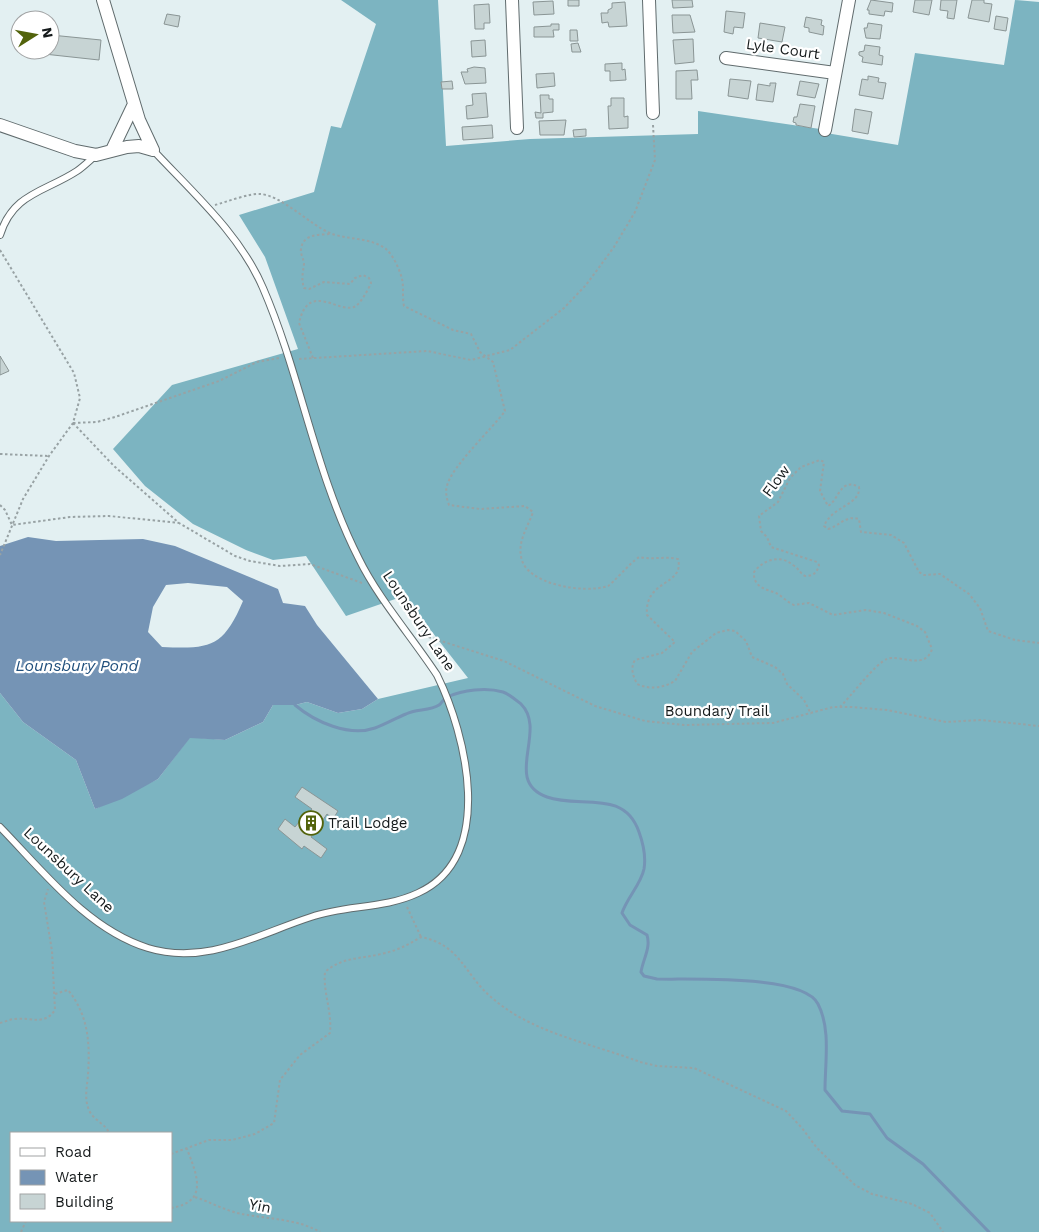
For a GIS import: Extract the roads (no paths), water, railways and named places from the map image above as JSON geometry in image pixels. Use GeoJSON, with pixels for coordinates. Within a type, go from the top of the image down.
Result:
{"type":"FeatureCollection","features":[{"type":"Feature","properties":{"kind":"street"},"geometry":{"type":"LineString","coordinates":[[103,0],[142,130],[153,150]]}},
{"type":"Feature","properties":{"kind":"street"},"geometry":{"type":"LineString","coordinates":[[512,0],[517,128]]}},
{"type":"Feature","properties":{"kind":"street"},"geometry":{"type":"LineString","coordinates":[[648,0],[653,113]]}},
{"type":"Feature","properties":{"kind":"street"},"geometry":{"type":"LineString","coordinates":[[825,130],[849,0]]}},
{"type":"Feature","properties":{"kind":"street","name":"Lyle Court"},"geometry":{"type":"LineString","coordinates":[[726,58],[835,73]]}},
{"type":"Feature","properties":{"kind":"street"},"geometry":{"type":"LineString","coordinates":[[112,150],[134,104]]}},
{"type":"Feature","properties":{"kind":"street"},"geometry":{"type":"LineString","coordinates":[[0,124],[75,151],[96,155],[112,150],[140,146],[153,150]]}},
{"type":"Feature","properties":{"kind":"lane","name":"Lounsbury Lane"},"geometry":{"type":"LineString","coordinates":[[0,827],[50,880],[95,921],[121,937],[147,948],[183,953],[204,953],[228,948],[313,916],[376,906],[403,899],[435,884],[449,866],[462,842],[468,810],[468,777],[463,746],[444,690],[409,632],[359,560],[340,518],[312,437],[289,359],[263,287],[252,267],[208,207],[153,150]]}},
{"type":"Feature","properties":{"kind":"lane"},"geometry":{"type":"LineString","coordinates":[[0,235],[5,220],[13,208],[47,185],[77,171],[96,155]]}},
{"type":"Feature","properties":{"kind":"water","name":"Lounsbury Pond"},"geometry":{"type":"Polygon","coordinates":[[[28,537],[56,541],[143,539],[175,546],[278,589],[283,603],[305,606],[317,625],[378,699],[362,709],[338,713],[307,702],[295,705],[273,705],[263,722],[225,740],[190,738],[158,779],[122,799],[95,809],[76,760],[23,722],[0,693],[0,546],[28,537]],[[188,583],[166,585],[153,607],[148,632],[162,647],[203,646],[213,642],[221,637],[229,628],[243,601],[227,587],[188,583]]]}},
{"type":"Feature","properties":{"kind":"waterway"},"geometry":{"type":"LineString","coordinates":[[295,705],[322,722],[354,731],[375,728],[410,712],[435,707],[447,697],[467,691],[496,690],[515,699],[521,704],[528,715],[530,728],[526,768],[528,780],[534,790],[547,797],[560,800],[599,802],[612,805],[623,810],[632,818],[639,832],[644,850],[644,869],[622,913],[630,925],[647,935],[647,949],[641,972],[644,976],[657,979],[718,979],[769,983],[808,994],[818,1004],[825,1024],[825,1090],[842,1111],[870,1114],[887,1138],[923,1164],[989,1232]]}},
{"type":"Feature","properties":{"kind":"place","name":"Trail Lodge"},"geometry":{"type":"Point","coordinates":[311,823]}}]}
